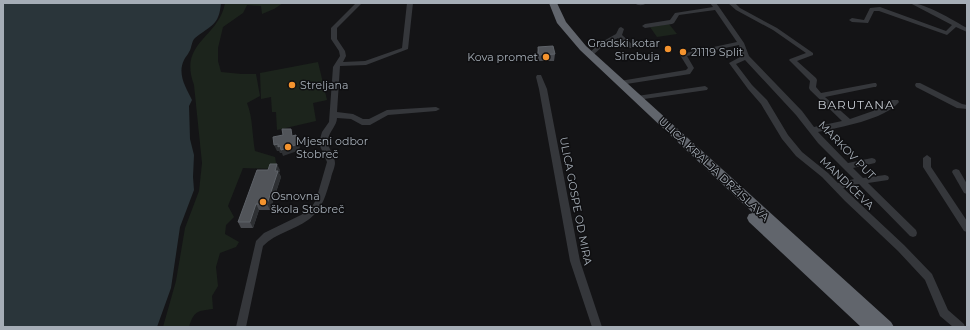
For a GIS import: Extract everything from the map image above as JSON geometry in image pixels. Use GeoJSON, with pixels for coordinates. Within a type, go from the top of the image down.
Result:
{"type":"FeatureCollection","features":[{"type":"Feature","properties":{"kind":"highway","name":"ULICA KRALJA DRŽISLAVA"},"geometry":{"type":"LineString","coordinates":[[546,3],[562,34],[575,49],[872,327]]}},
{"type":"Feature","properties":{"kind":"highway","name":"ULICA KRALJA DRŽISLAVA"},"geometry":{"type":"LineString","coordinates":[[553,3],[562,23],[590,55],[886,327]]}},
{"type":"Feature","properties":{"kind":"street"},"geometry":{"type":"LineString","coordinates":[[241,327],[259,244],[267,236],[304,218],[314,210],[320,200],[331,162],[324,146],[324,138],[326,132],[333,123],[338,64],[343,56],[342,51],[334,39],[334,28],[338,22],[359,3]]}},
{"type":"Feature","properties":{"kind":"street"},"geometry":{"type":"LineString","coordinates":[[338,64],[366,63],[398,53],[405,49],[410,3]]}},
{"type":"Feature","properties":{"kind":"street"},"geometry":{"type":"LineString","coordinates":[[638,3],[643,3]]}},
{"type":"Feature","properties":{"kind":"street"},"geometry":{"type":"LineString","coordinates":[[731,3],[738,9],[775,29],[811,54],[792,60],[814,80],[812,88],[821,94],[848,122]]}},
{"type":"Feature","properties":{"kind":"street"},"geometry":{"type":"LineString","coordinates":[[913,3],[967,30]]}},
{"type":"Feature","properties":{"kind":"street"},"geometry":{"type":"LineString","coordinates":[[645,26],[672,22],[677,14],[715,5]]}},
{"type":"Feature","properties":{"kind":"street","name":"MARKOV PUT"},"geometry":{"type":"LineString","coordinates":[[715,5],[740,43],[746,57],[794,108],[821,141],[913,233]]}},
{"type":"Feature","properties":{"kind":"street"},"geometry":{"type":"LineString","coordinates":[[852,20],[866,22],[872,9],[880,9],[947,33],[956,24]]}},
{"type":"Feature","properties":{"kind":"street"},"geometry":{"type":"LineString","coordinates":[[590,55],[602,44],[620,32],[632,47]]}},
{"type":"Feature","properties":{"kind":"street"},"geometry":{"type":"LineString","coordinates":[[620,82],[688,72],[691,68],[683,55],[740,43]]}},
{"type":"Feature","properties":{"kind":"street","name":"MANDIĆEVA"},"geometry":{"type":"LineString","coordinates":[[746,57],[732,63],[750,87],[764,102],[785,137],[799,154],[825,175],[836,188],[929,277],[944,313],[960,327]]}},
{"type":"Feature","properties":{"kind":"street","name":"ULICA GOSPE OD MIRA"},"geometry":{"type":"LineString","coordinates":[[539,77],[546,104],[575,261],[597,327]]}},
{"type":"Feature","properties":{"kind":"street"},"geometry":{"type":"LineString","coordinates":[[821,94],[874,85]]}},
{"type":"Feature","properties":{"kind":"street"},"geometry":{"type":"LineString","coordinates":[[918,86],[960,106],[967,107]]}},
{"type":"Feature","properties":{"kind":"street"},"geometry":{"type":"LineString","coordinates":[[636,98],[705,88]]}},
{"type":"Feature","properties":{"kind":"street"},"geometry":{"type":"LineString","coordinates":[[812,130],[871,116],[885,110],[895,102]]}},
{"type":"Feature","properties":{"kind":"street"},"geometry":{"type":"LineString","coordinates":[[334,115],[343,115],[353,117],[362,122],[370,122],[387,113],[436,109]]}},
{"type":"Feature","properties":{"kind":"street"},"geometry":{"type":"LineString","coordinates":[[927,158],[927,167],[967,228]]}},
{"type":"Feature","properties":{"kind":"street"},"geometry":{"type":"LineString","coordinates":[[846,167],[872,161]]}},
{"type":"Feature","properties":{"kind":"street"},"geometry":{"type":"LineString","coordinates":[[956,172],[967,191]]}},
{"type":"Feature","properties":{"kind":"street"},"geometry":{"type":"LineString","coordinates":[[836,188],[860,181],[885,178]]}},
{"type":"Feature","properties":{"kind":"shaded area"},"geometry":{"type":"Polygon","coordinates":[[[3,3],[221,3],[216,21],[195,38],[188,54],[184,59],[181,70],[183,81],[192,100],[189,106],[190,139],[194,155],[194,190],[180,227],[171,288],[157,327],[3,327],[3,3]]]}},
{"type":"Feature","properties":{"kind":"shaded area"},"geometry":{"type":"Polygon","coordinates":[[[225,3],[283,3],[262,14],[261,6],[247,5],[243,13],[223,27],[218,48],[218,61],[221,72],[256,74],[260,96],[247,103],[255,151],[275,157],[277,169],[243,168],[228,206],[234,217],[226,225],[225,234],[239,242],[236,247],[220,253],[216,267],[218,286],[212,296],[213,309],[203,310],[197,313],[189,327],[163,327],[176,281],[185,228],[199,191],[202,163],[194,85],[190,71],[191,59],[195,49],[215,25],[221,15],[225,3]]]}},
{"type":"Feature","properties":{"kind":"shaded area"},"geometry":{"type":"Polygon","coordinates":[[[669,24],[677,34],[657,37],[650,27],[669,24]]]}},
{"type":"Feature","properties":{"kind":"shaded area","name":"Streljana"},"geometry":{"type":"Polygon","coordinates":[[[318,62],[327,100],[313,103],[316,121],[277,130],[276,112],[272,112],[271,97],[261,99],[260,73],[318,62]]]}},
{"type":"Feature","properties":{"kind":"building"},"geometry":{"type":"Polygon","coordinates":[[[553,46],[555,54],[539,55],[538,47],[553,46]]]}},
{"type":"Feature","properties":{"kind":"building"},"geometry":{"type":"Polygon","coordinates":[[[282,129],[291,129],[292,136],[296,135],[298,144],[281,150],[280,146],[278,147],[278,144],[274,145],[273,137],[283,135],[282,129]]]}},
{"type":"Feature","properties":{"kind":"building"},"geometry":{"type":"Polygon","coordinates":[[[270,164],[277,164],[275,171],[278,171],[267,204],[256,204],[250,222],[238,222],[257,170],[268,170],[270,164]]]}},
{"type":"Feature","properties":{"kind":"place","name":"Gradski kotar Sirobuja"},"geometry":{"type":"Point","coordinates":[668,49]}},
{"type":"Feature","properties":{"kind":"place","name":"21119 Split"},"geometry":{"type":"Point","coordinates":[683,52]}},
{"type":"Feature","properties":{"kind":"place","name":"Kova promet"},"geometry":{"type":"Point","coordinates":[546,57]}},
{"type":"Feature","properties":{"kind":"place","name":"Streljana"},"geometry":{"type":"Point","coordinates":[292,85]}},
{"type":"Feature","properties":{"kind":"place","name":"Mjesni odbor Stobreč"},"geometry":{"type":"Point","coordinates":[288,147]}},
{"type":"Feature","properties":{"kind":"place","name":"Osnovna škola Stobreč"},"geometry":{"type":"Point","coordinates":[263,202]}},
{"type":"Feature","properties":{"kind":"district","name":"BARUTANA"},"geometry":{"type":"Point","coordinates":[856,104]}}]}
